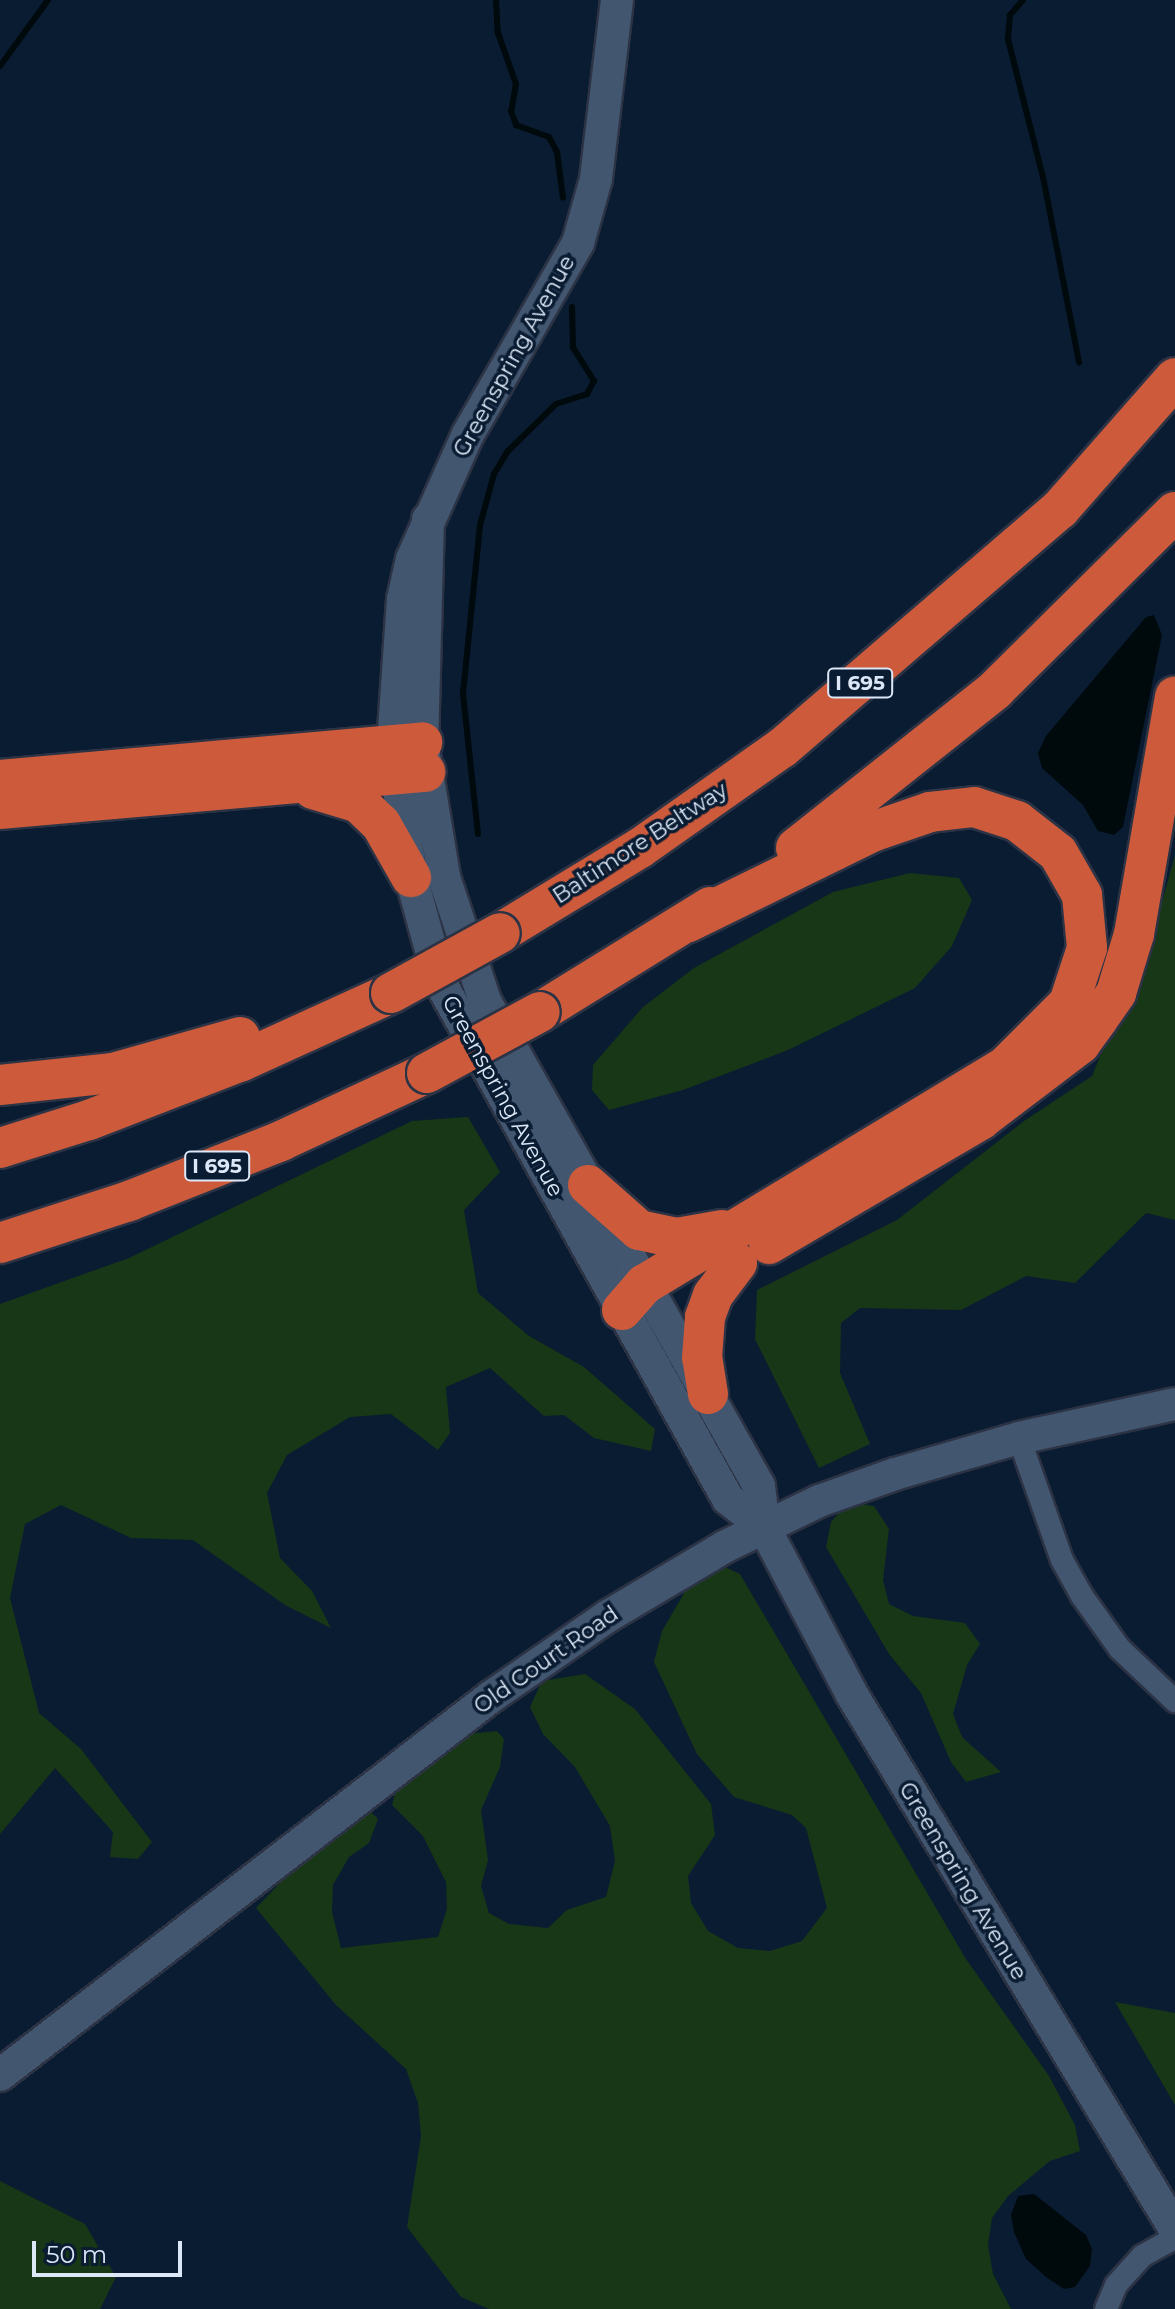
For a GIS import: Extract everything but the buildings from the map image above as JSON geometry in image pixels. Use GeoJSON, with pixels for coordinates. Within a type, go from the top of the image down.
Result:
{"type":"FeatureCollection","features":[{"type":"Feature","properties":{"kind":"highway","name":"Baltimore Beltway"},"geometry":{"type":"LineString","coordinates":[[0,1148],[89,1120],[242,1061],[386,995],[500,933],[640,848],[794,738],[1060,509],[1175,378]]}},
{"type":"Feature","properties":{"kind":"highway","name":"I 695"},"geometry":{"type":"LineString","coordinates":[[0,1243],[129,1201],[281,1141],[427,1073],[540,1012],[688,922],[833,822],[995,690],[1175,512]]}},
{"type":"Feature","properties":{"kind":"highway"},"geometry":{"type":"LineString","coordinates":[[642,1300],[737,1263],[980,1120],[1080,1044],[1116,993],[1125,970],[1175,697]]}},
{"type":"Feature","properties":{"kind":"highway"},"geometry":{"type":"LineString","coordinates":[[0,780],[409,759]]}},
{"type":"Feature","properties":{"kind":"highway"},"geometry":{"type":"LineString","coordinates":[[0,809],[289,785],[409,759]]}},
{"type":"Feature","properties":{"kind":"highway"},"geometry":{"type":"LineString","coordinates":[[289,785],[359,803],[381,824],[411,877]]}},
{"type":"Feature","properties":{"kind":"highway"},"geometry":{"type":"LineString","coordinates":[[642,1300],[756,1220],[975,1088],[1029,1047],[1069,1003],[1087,948],[1088,920],[1072,872],[1058,853],[1017,821],[974,807],[930,812],[872,832],[688,922]]}},
{"type":"Feature","properties":{"kind":"highway"},"geometry":{"type":"LineString","coordinates":[[0,1085],[113,1073],[386,995]]}},
{"type":"Feature","properties":{"kind":"highway"},"geometry":{"type":"LineString","coordinates":[[588,1185],[639,1230],[657,1236],[694,1238],[756,1220]]}},
{"type":"Feature","properties":{"kind":"highway"},"geometry":{"type":"LineString","coordinates":[[708,1394],[702,1358],[705,1317],[713,1295],[737,1263]]}},
{"type":"Feature","properties":{"kind":"main road","name":"Greenspring Avenue"},"geometry":{"type":"LineString","coordinates":[[617,0],[596,179],[578,243],[468,434],[428,519],[409,759],[411,877],[440,982],[642,1300],[708,1394],[759,1486],[764,1527],[887,1757],[1175,2229]]}},
{"type":"Feature","properties":{"kind":"main road","name":"Greenspring Avenue"},"geometry":{"type":"LineString","coordinates":[[409,759],[465,950],[512,1052],[588,1185],[642,1300],[728,1499],[764,1527]]}},
{"type":"Feature","properties":{"kind":"main road","name":"Old Court Road"},"geometry":{"type":"LineString","coordinates":[[0,2075],[552,1653],[631,1601],[764,1527],[858,1487],[1019,1438],[1175,1404]]}},
{"type":"Feature","properties":{"kind":"street"},"geometry":{"type":"LineString","coordinates":[[1019,1438],[1062,1560],[1082,1596],[1120,1649],[1175,1701]]}},
{"type":"Feature","properties":{"kind":"street"},"geometry":{"type":"LineString","coordinates":[[1106,2309],[1116,2285],[1135,2263],[1175,2238]]}},
{"type":"Feature","properties":{"kind":"green space"},"geometry":{"type":"Polygon","coordinates":[[[1175,855],[1175,1220],[1146,1213],[1075,1283],[1026,1276],[961,1310],[860,1308],[841,1323],[840,1373],[870,1444],[819,1468],[755,1339],[757,1290],[897,1220],[1024,1121],[1092,1076],[1160,909],[1175,855]]]}},
{"type":"Feature","properties":{"kind":"green space"},"geometry":{"type":"Polygon","coordinates":[[[910,873],[959,878],[972,900],[952,946],[915,988],[788,1050],[683,1090],[609,1110],[592,1090],[593,1065],[643,1007],[694,968],[833,892],[910,873]]]}},
{"type":"Feature","properties":{"kind":"green space"},"geometry":{"type":"Polygon","coordinates":[[[468,1117],[500,1172],[464,1210],[478,1293],[529,1336],[584,1367],[655,1429],[651,1451],[594,1438],[564,1415],[544,1416],[490,1368],[446,1387],[450,1433],[438,1450],[391,1414],[350,1417],[287,1455],[267,1493],[280,1558],[312,1591],[331,1628],[285,1605],[193,1540],[131,1538],[61,1505],[25,1524],[10,1598],[39,1713],[81,1749],[152,1842],[138,1859],[110,1857],[113,1832],[55,1768],[0,1834],[0,1304],[129,1258],[412,1121],[468,1117]]]}},
{"type":"Feature","properties":{"kind":"green space"},"geometry":{"type":"Polygon","coordinates":[[[848,1502],[874,1506],[889,1529],[883,1580],[889,1604],[913,1616],[965,1623],[980,1644],[967,1665],[953,1714],[962,1737],[1001,1772],[966,1782],[951,1762],[921,1693],[889,1654],[826,1547],[831,1522],[848,1502]]]}},
{"type":"Feature","properties":{"kind":"green space"},"geometry":{"type":"Polygon","coordinates":[[[723,1566],[740,1574],[966,1959],[1049,2076],[1075,2125],[1080,2151],[1050,2161],[1008,2196],[992,2218],[988,2245],[993,2274],[1011,2309],[489,2309],[461,2297],[407,2227],[421,2136],[418,2103],[406,2069],[336,2005],[256,1908],[339,1821],[366,1807],[378,1819],[369,1843],[349,1857],[333,1885],[332,1912],[341,1948],[438,1937],[447,1909],[446,1882],[423,1836],[392,1805],[398,1783],[466,1734],[497,1731],[504,1739],[500,1767],[481,1810],[488,1860],[481,1886],[489,1913],[509,1924],[548,1928],[567,1910],[606,1897],[615,1861],[610,1826],[575,1767],[543,1734],[530,1707],[542,1681],[585,1674],[635,1709],[711,1804],[715,1835],[688,1876],[691,1903],[708,1931],[738,1948],[770,1951],[802,1941],[827,1908],[806,1828],[792,1815],[734,1797],[697,1754],[654,1662],[662,1631],[690,1583],[723,1566]]]}},
{"type":"Feature","properties":{"kind":"green space"},"geometry":{"type":"Polygon","coordinates":[[[1115,2002],[1175,2013],[1175,2105],[1115,2002]]]}},
{"type":"Feature","properties":{"kind":"green space"},"geometry":{"type":"Polygon","coordinates":[[[0,2181],[85,2224],[116,2277],[100,2309],[0,2309],[0,2181]]]}},
{"type":"Feature","properties":{"kind":"shaded area"},"geometry":{"type":"Polygon","coordinates":[[[1154,615],[1162,635],[1123,827],[1114,835],[1098,831],[1083,805],[1042,768],[1038,753],[1046,736],[1146,617],[1154,615]]]}},
{"type":"Feature","properties":{"kind":"shaded area"},"geometry":{"type":"Polygon","coordinates":[[[1034,2194],[1086,2235],[1092,2249],[1090,2266],[1075,2287],[1064,2289],[1026,2259],[1014,2232],[1011,2215],[1018,2196],[1034,2194]]]}},
{"type":"Feature","properties":{"kind":"waterway"},"geometry":{"type":"LineString","coordinates":[[0,66],[48,0]]}},
{"type":"Feature","properties":{"kind":"waterway"},"geometry":{"type":"LineString","coordinates":[[496,0],[498,33],[516,84],[511,111],[516,125],[549,137],[557,152],[563,198]]}},
{"type":"Feature","properties":{"kind":"waterway"},"geometry":{"type":"LineString","coordinates":[[1023,0],[1010,15],[1008,39],[1043,177],[1079,363]]}},
{"type":"Feature","properties":{"kind":"waterway"},"geometry":{"type":"LineString","coordinates":[[478,834],[463,693],[480,525],[494,474],[508,451],[556,404],[587,394],[594,381],[573,347],[572,307]]}}]}
